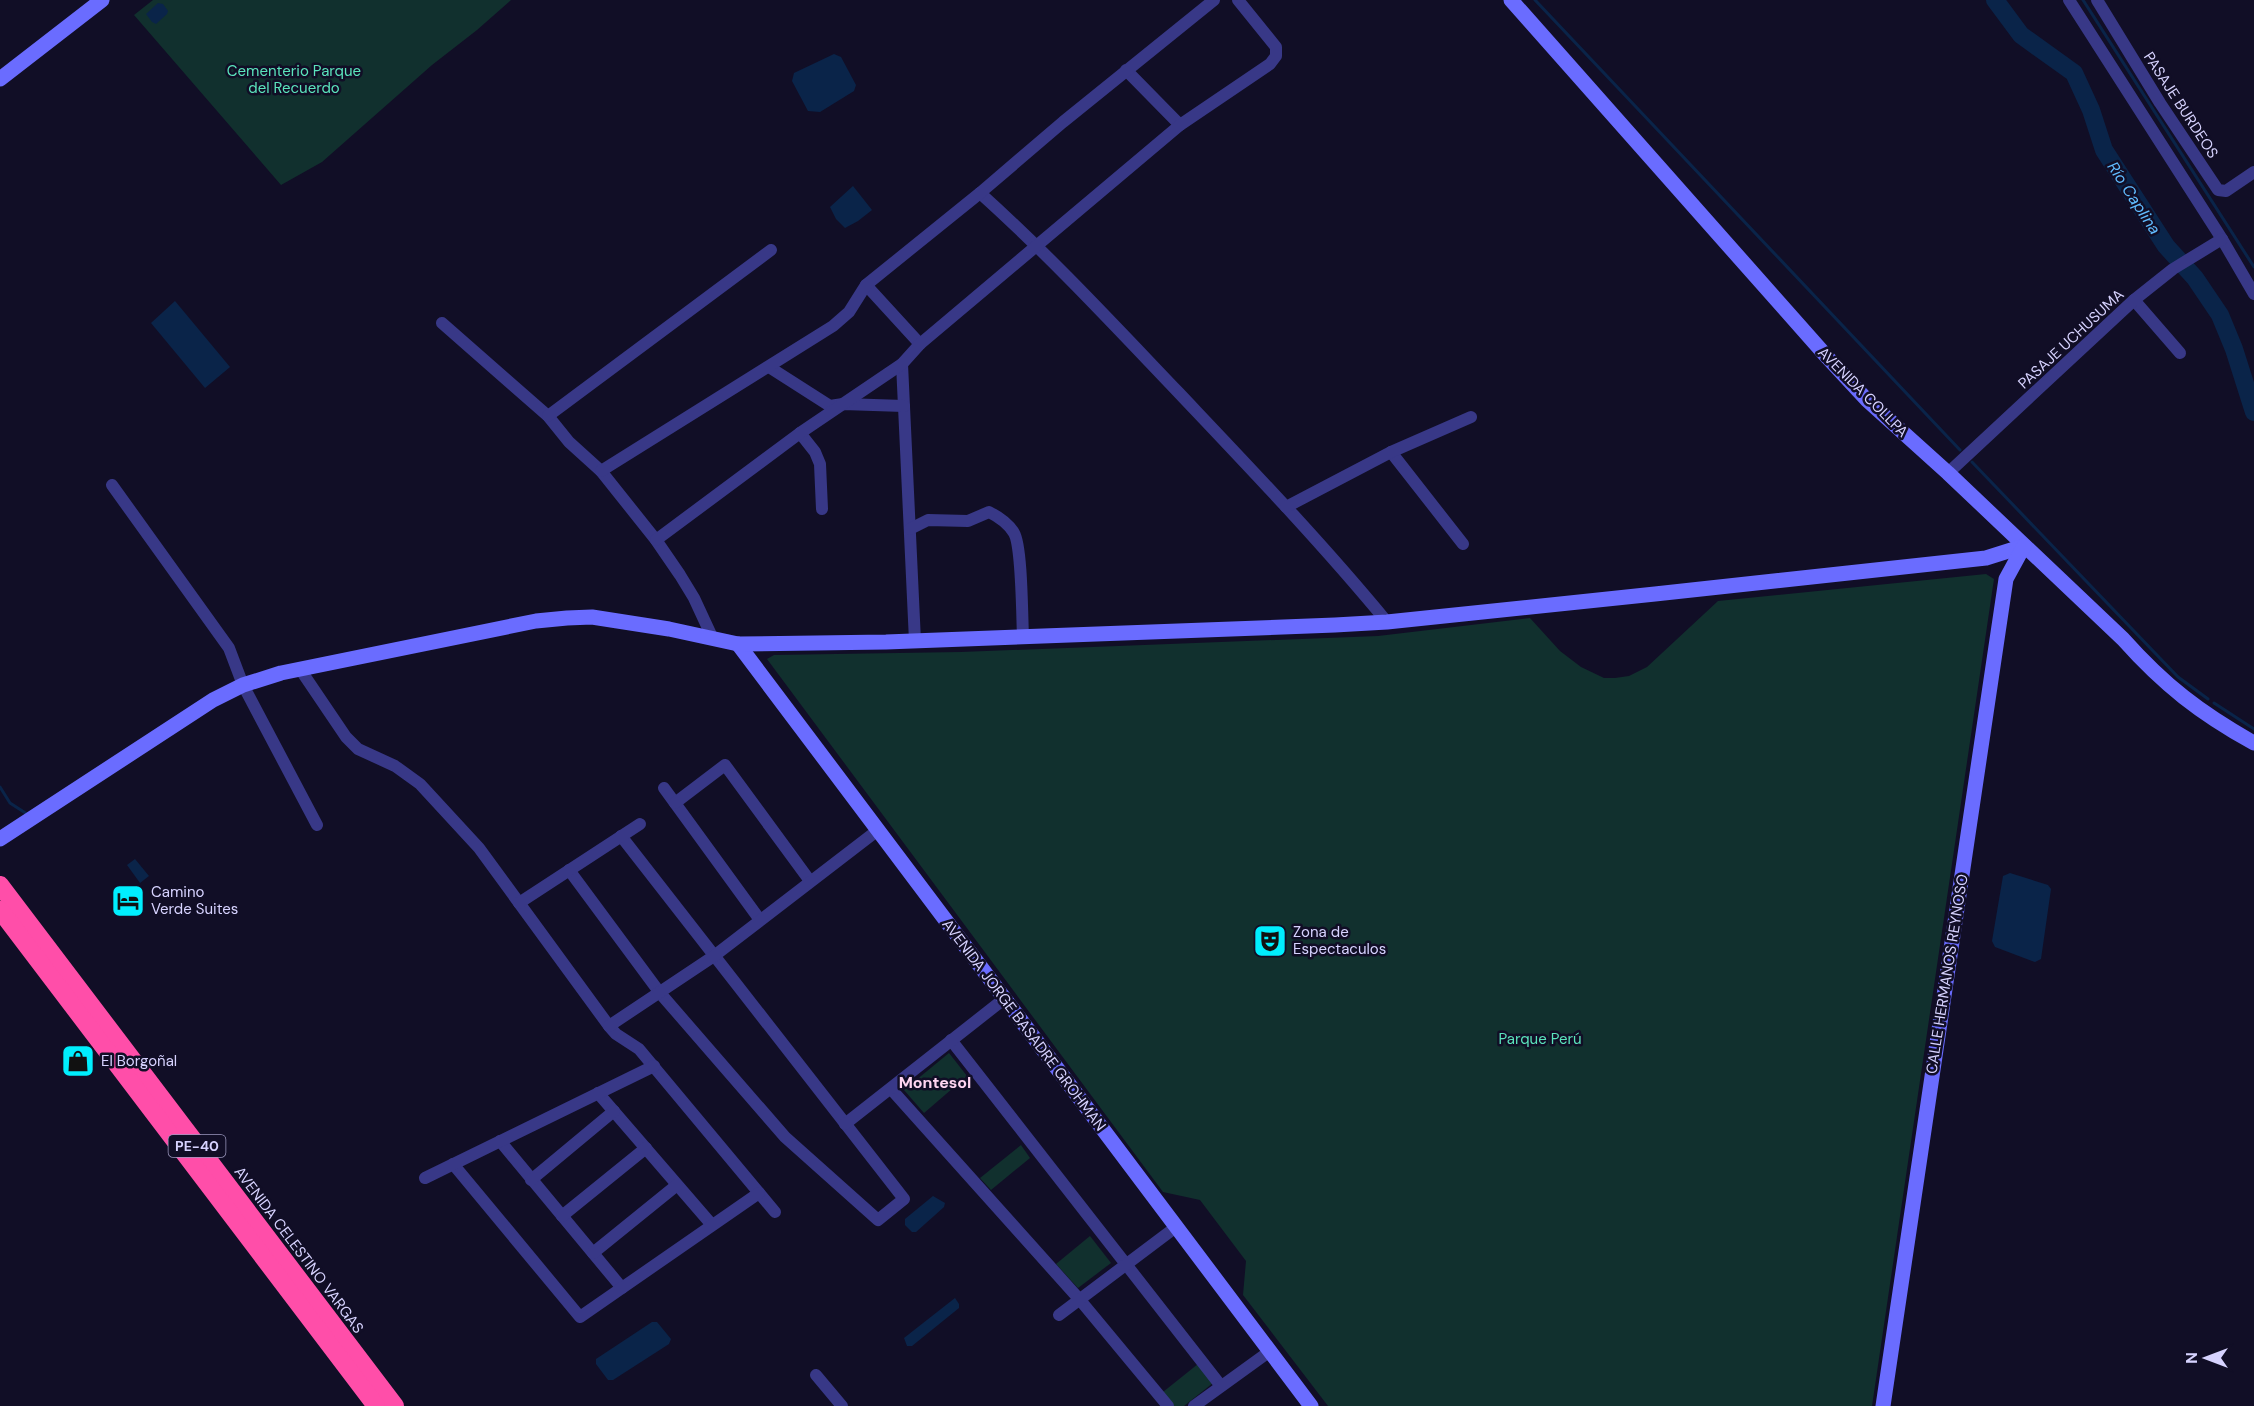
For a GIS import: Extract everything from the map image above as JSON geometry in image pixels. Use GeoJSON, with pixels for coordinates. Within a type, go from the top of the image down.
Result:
{"type":"FeatureCollection","features":[{"type":"Feature","properties":{"kind":"highway","name":"AVENIDA CELESTINO VARGAS"},"geometry":{"type":"LineString","coordinates":[[0,885],[7,911],[58,974],[360,1373],[395,1406]]}},
{"type":"Feature","properties":{"kind":"highway","name":"AVENIDA CELESTINO VARGAS"},"geometry":{"type":"LineString","coordinates":[[360,1373],[376,1406]]}},
{"type":"Feature","properties":{"kind":"main road"},"geometry":{"type":"LineString","coordinates":[[0,79],[102,0]]}},
{"type":"Feature","properties":{"kind":"main road","name":"AVENIDA COLLPA"},"geometry":{"type":"LineString","coordinates":[[1511,0],[1867,400],[1948,473],[2180,696],[2254,743]]}},
{"type":"Feature","properties":{"kind":"main road"},"geometry":{"type":"LineString","coordinates":[[0,838],[200,708],[243,685],[261,678],[300,669],[536,621],[567,618],[603,619],[669,629],[738,644],[915,641],[1387,622],[1986,558],[2024,546]]}},
{"type":"Feature","properties":{"kind":"main road","name":"CALLE HERMANOS REYNOSO"},"geometry":{"type":"LineString","coordinates":[[1883,1406],[2006,579],[2024,546]]}},
{"type":"Feature","properties":{"kind":"main road","name":"AVENIDA JORGE BASADRE GROHMAN"},"geometry":{"type":"LineString","coordinates":[[738,644],[1311,1406]]}},
{"type":"Feature","properties":{"kind":"street"},"geometry":{"type":"LineString","coordinates":[[601,471],[833,326],[849,312],[866,285],[1214,0]]}},
{"type":"Feature","properties":{"kind":"street"},"geometry":{"type":"LineString","coordinates":[[656,540],[800,433],[902,364],[920,344],[1180,125],[1270,64],[1276,56],[1276,47],[1238,0]]}},
{"type":"Feature","properties":{"kind":"street"},"geometry":{"type":"LineString","coordinates":[[2070,0],[2222,239],[2254,294]]}},
{"type":"Feature","properties":{"kind":"street","name":"PASAJE BURDEOS"},"geometry":{"type":"LineString","coordinates":[[2097,0],[2160,103],[2218,190],[2226,191],[2254,172]]}},
{"type":"Feature","properties":{"kind":"street"},"geometry":{"type":"LineString","coordinates":[[1126,70],[1180,125]]}},
{"type":"Feature","properties":{"kind":"street"},"geometry":{"type":"LineString","coordinates":[[980,193],[1037,244],[1286,507],[1387,622]]}},
{"type":"Feature","properties":{"kind":"street","name":"PASAJE UCHUSUMA"},"geometry":{"type":"LineString","coordinates":[[1948,473],[2134,300],[2173,269],[2222,239]]}},
{"type":"Feature","properties":{"kind":"street"},"geometry":{"type":"LineString","coordinates":[[548,416],[771,250]]}},
{"type":"Feature","properties":{"kind":"street"},"geometry":{"type":"LineString","coordinates":[[866,285],[920,344]]}},
{"type":"Feature","properties":{"kind":"street"},"geometry":{"type":"LineString","coordinates":[[2134,300],[2180,353]]}},
{"type":"Feature","properties":{"kind":"street"},"geometry":{"type":"LineString","coordinates":[[442,323],[548,416],[569,442],[601,471],[656,540],[694,598],[713,639]]}},
{"type":"Feature","properties":{"kind":"street"},"geometry":{"type":"LineString","coordinates":[[902,364],[915,641]]}},
{"type":"Feature","properties":{"kind":"street"},"geometry":{"type":"LineString","coordinates":[[769,367],[830,406],[843,404],[904,406]]}},
{"type":"Feature","properties":{"kind":"street"},"geometry":{"type":"LineString","coordinates":[[1286,507],[1391,453],[1472,417]]}},
{"type":"Feature","properties":{"kind":"street"},"geometry":{"type":"LineString","coordinates":[[800,433],[815,452],[820,464],[822,509]]}},
{"type":"Feature","properties":{"kind":"street"},"geometry":{"type":"LineString","coordinates":[[1391,453],[1463,544]]}},
{"type":"Feature","properties":{"kind":"street"},"geometry":{"type":"LineString","coordinates":[[112,484],[229,648],[243,685],[317,825]]}},
{"type":"Feature","properties":{"kind":"street"},"geometry":{"type":"LineString","coordinates":[[910,529],[928,520],[958,522],[989,512],[1010,527],[1018,542],[1023,637]]}},
{"type":"Feature","properties":{"kind":"street"},"geometry":{"type":"LineString","coordinates":[[300,669],[352,743],[358,749],[395,766],[420,784],[479,848],[609,1026],[616,1034],[639,1049],[775,1212]]}},
{"type":"Feature","properties":{"kind":"street"},"geometry":{"type":"LineString","coordinates":[[675,803],[725,765],[810,881]]}},
{"type":"Feature","properties":{"kind":"street"},"geometry":{"type":"LineString","coordinates":[[664,788],[760,920]]}},
{"type":"Feature","properties":{"kind":"street"},"geometry":{"type":"LineString","coordinates":[[519,903],[640,824]]}},
{"type":"Feature","properties":{"kind":"street"},"geometry":{"type":"LineString","coordinates":[[609,1026],[714,956],[878,830]]}},
{"type":"Feature","properties":{"kind":"street"},"geometry":{"type":"LineString","coordinates":[[569,870],[660,993],[785,1137],[878,1220],[904,1199],[621,836]]}},
{"type":"Feature","properties":{"kind":"street"},"geometry":{"type":"LineString","coordinates":[[845,1124],[1004,999]]}},
{"type":"Feature","properties":{"kind":"street"},"geometry":{"type":"LineString","coordinates":[[951,1040],[1221,1386]]}},
{"type":"Feature","properties":{"kind":"street"},"geometry":{"type":"LineString","coordinates":[[425,1178],[654,1066]]}},
{"type":"Feature","properties":{"kind":"street"},"geometry":{"type":"LineString","coordinates":[[891,1089],[1080,1300],[1168,1406]]}},
{"type":"Feature","properties":{"kind":"street"},"geometry":{"type":"LineString","coordinates":[[598,1094],[712,1225]]}},
{"type":"Feature","properties":{"kind":"street"},"geometry":{"type":"LineString","coordinates":[[531,1179],[614,1111]]}},
{"type":"Feature","properties":{"kind":"street"},"geometry":{"type":"LineString","coordinates":[[500,1141],[622,1288]]}},
{"type":"Feature","properties":{"kind":"street"},"geometry":{"type":"LineString","coordinates":[[562,1216],[646,1148]]}},
{"type":"Feature","properties":{"kind":"street"},"geometry":{"type":"LineString","coordinates":[[453,1164],[580,1317],[759,1193]]}},
{"type":"Feature","properties":{"kind":"street"},"geometry":{"type":"LineString","coordinates":[[593,1253],[677,1185]]}},
{"type":"Feature","properties":{"kind":"street"},"geometry":{"type":"LineString","coordinates":[[1059,1315],[1176,1227]]}},
{"type":"Feature","properties":{"kind":"street"},"geometry":{"type":"LineString","coordinates":[[1194,1406],[1270,1351]]}},
{"type":"Feature","properties":{"kind":"street"},"geometry":{"type":"LineString","coordinates":[[816,1375],[842,1406]]}},
{"type":"Feature","properties":{"kind":"green space","name":"Cementerio Parque del Recuerdo"},"geometry":{"type":"Polygon","coordinates":[[[153,0],[511,0],[432,65],[322,162],[281,185],[134,15],[153,0]]]}},
{"type":"Feature","properties":{"kind":"green space","name":"Parque Perú"},"geometry":{"type":"Polygon","coordinates":[[[1986,574],[1994,579],[1872,1406],[1328,1406],[1243,1295],[1246,1261],[1200,1200],[1163,1192],[767,659],[774,655],[961,652],[1378,636],[1530,618],[1560,651],[1581,667],[1604,678],[1615,678],[1629,676],[1647,667],[1718,601],[1986,574]]]}},
{"type":"Feature","properties":{"kind":"green space"},"geometry":{"type":"Polygon","coordinates":[[[949,1053],[967,1076],[924,1113],[904,1090],[949,1053]]]}},
{"type":"Feature","properties":{"kind":"green space"},"geometry":{"type":"Polygon","coordinates":[[[1021,1145],[1030,1158],[991,1190],[980,1178],[1021,1145]]]}},
{"type":"Feature","properties":{"kind":"green space"},"geometry":{"type":"Polygon","coordinates":[[[1090,1236],[1111,1263],[1078,1288],[1056,1264],[1090,1236]]]}},
{"type":"Feature","properties":{"kind":"green space"},"geometry":{"type":"Polygon","coordinates":[[[1198,1364],[1213,1383],[1184,1406],[1174,1406],[1163,1392],[1198,1364]]]}},
{"type":"Feature","properties":{"kind":"water"},"geometry":{"type":"Polygon","coordinates":[[[158,3],[163,4],[168,11],[156,24],[146,14],[158,3]]]}},
{"type":"Feature","properties":{"kind":"water"},"geometry":{"type":"Polygon","coordinates":[[[834,54],[841,57],[856,85],[854,91],[820,112],[808,111],[792,81],[794,73],[834,54]]]}},
{"type":"Feature","properties":{"kind":"water"},"geometry":{"type":"Polygon","coordinates":[[[853,186],[872,210],[845,228],[836,219],[830,207],[853,186]]]}},
{"type":"Feature","properties":{"kind":"water"},"geometry":{"type":"Polygon","coordinates":[[[175,301],[230,367],[205,388],[151,323],[175,301]]]}},
{"type":"Feature","properties":{"kind":"water"},"geometry":{"type":"Polygon","coordinates":[[[135,859],[149,876],[140,883],[127,865],[135,859]]]}},
{"type":"Feature","properties":{"kind":"water"},"geometry":{"type":"Polygon","coordinates":[[[2010,873],[2048,885],[2051,889],[2041,959],[2035,962],[1995,947],[1992,941],[2003,876],[2010,873]]]}},
{"type":"Feature","properties":{"kind":"water"},"geometry":{"type":"Polygon","coordinates":[[[933,1196],[945,1203],[944,1207],[916,1232],[912,1232],[905,1225],[905,1219],[933,1196]]]}},
{"type":"Feature","properties":{"kind":"water"},"geometry":{"type":"Polygon","coordinates":[[[955,1298],[959,1308],[912,1346],[907,1346],[904,1338],[955,1298]]]}},
{"type":"Feature","properties":{"kind":"water"},"geometry":{"type":"Polygon","coordinates":[[[652,1322],[657,1322],[671,1339],[669,1344],[613,1380],[608,1380],[596,1364],[596,1359],[652,1322]]]}},
{"type":"Feature","properties":{"kind":"waterway"},"geometry":{"type":"LineString","coordinates":[[1535,0],[1960,450]]}},
{"type":"Feature","properties":{"kind":"waterway","name":"Río Caplina"},"geometry":{"type":"LineString","coordinates":[[1995,0],[2021,35],[2074,73],[2091,110],[2104,150],[2166,246],[2195,278],[2220,315],[2234,349],[2254,412]]}},
{"type":"Feature","properties":{"kind":"waterway"},"geometry":{"type":"LineString","coordinates":[[2083,0],[2254,267]]}},
{"type":"Feature","properties":{"kind":"waterway"},"geometry":{"type":"LineString","coordinates":[[1972,462],[2178,677],[2208,699]]}},
{"type":"Feature","properties":{"kind":"waterway"},"geometry":{"type":"LineString","coordinates":[[2214,703],[2254,729]]}},
{"type":"Feature","properties":{"kind":"waterway"},"geometry":{"type":"LineString","coordinates":[[0,787],[10,803],[27,814]]}},
{"type":"Feature","properties":{"kind":"place","name":"Camino Verde Suites"},"geometry":{"type":"Point","coordinates":[128,901]}},
{"type":"Feature","properties":{"kind":"place","name":"Zona de Espectaculos"},"geometry":{"type":"Point","coordinates":[1270,941]}},
{"type":"Feature","properties":{"kind":"place","name":"El Borgoñal"},"geometry":{"type":"Point","coordinates":[78,1061]}},
{"type":"Feature","properties":{"kind":"district","name":"Montesol"},"geometry":{"type":"Point","coordinates":[935,1082]}}]}
